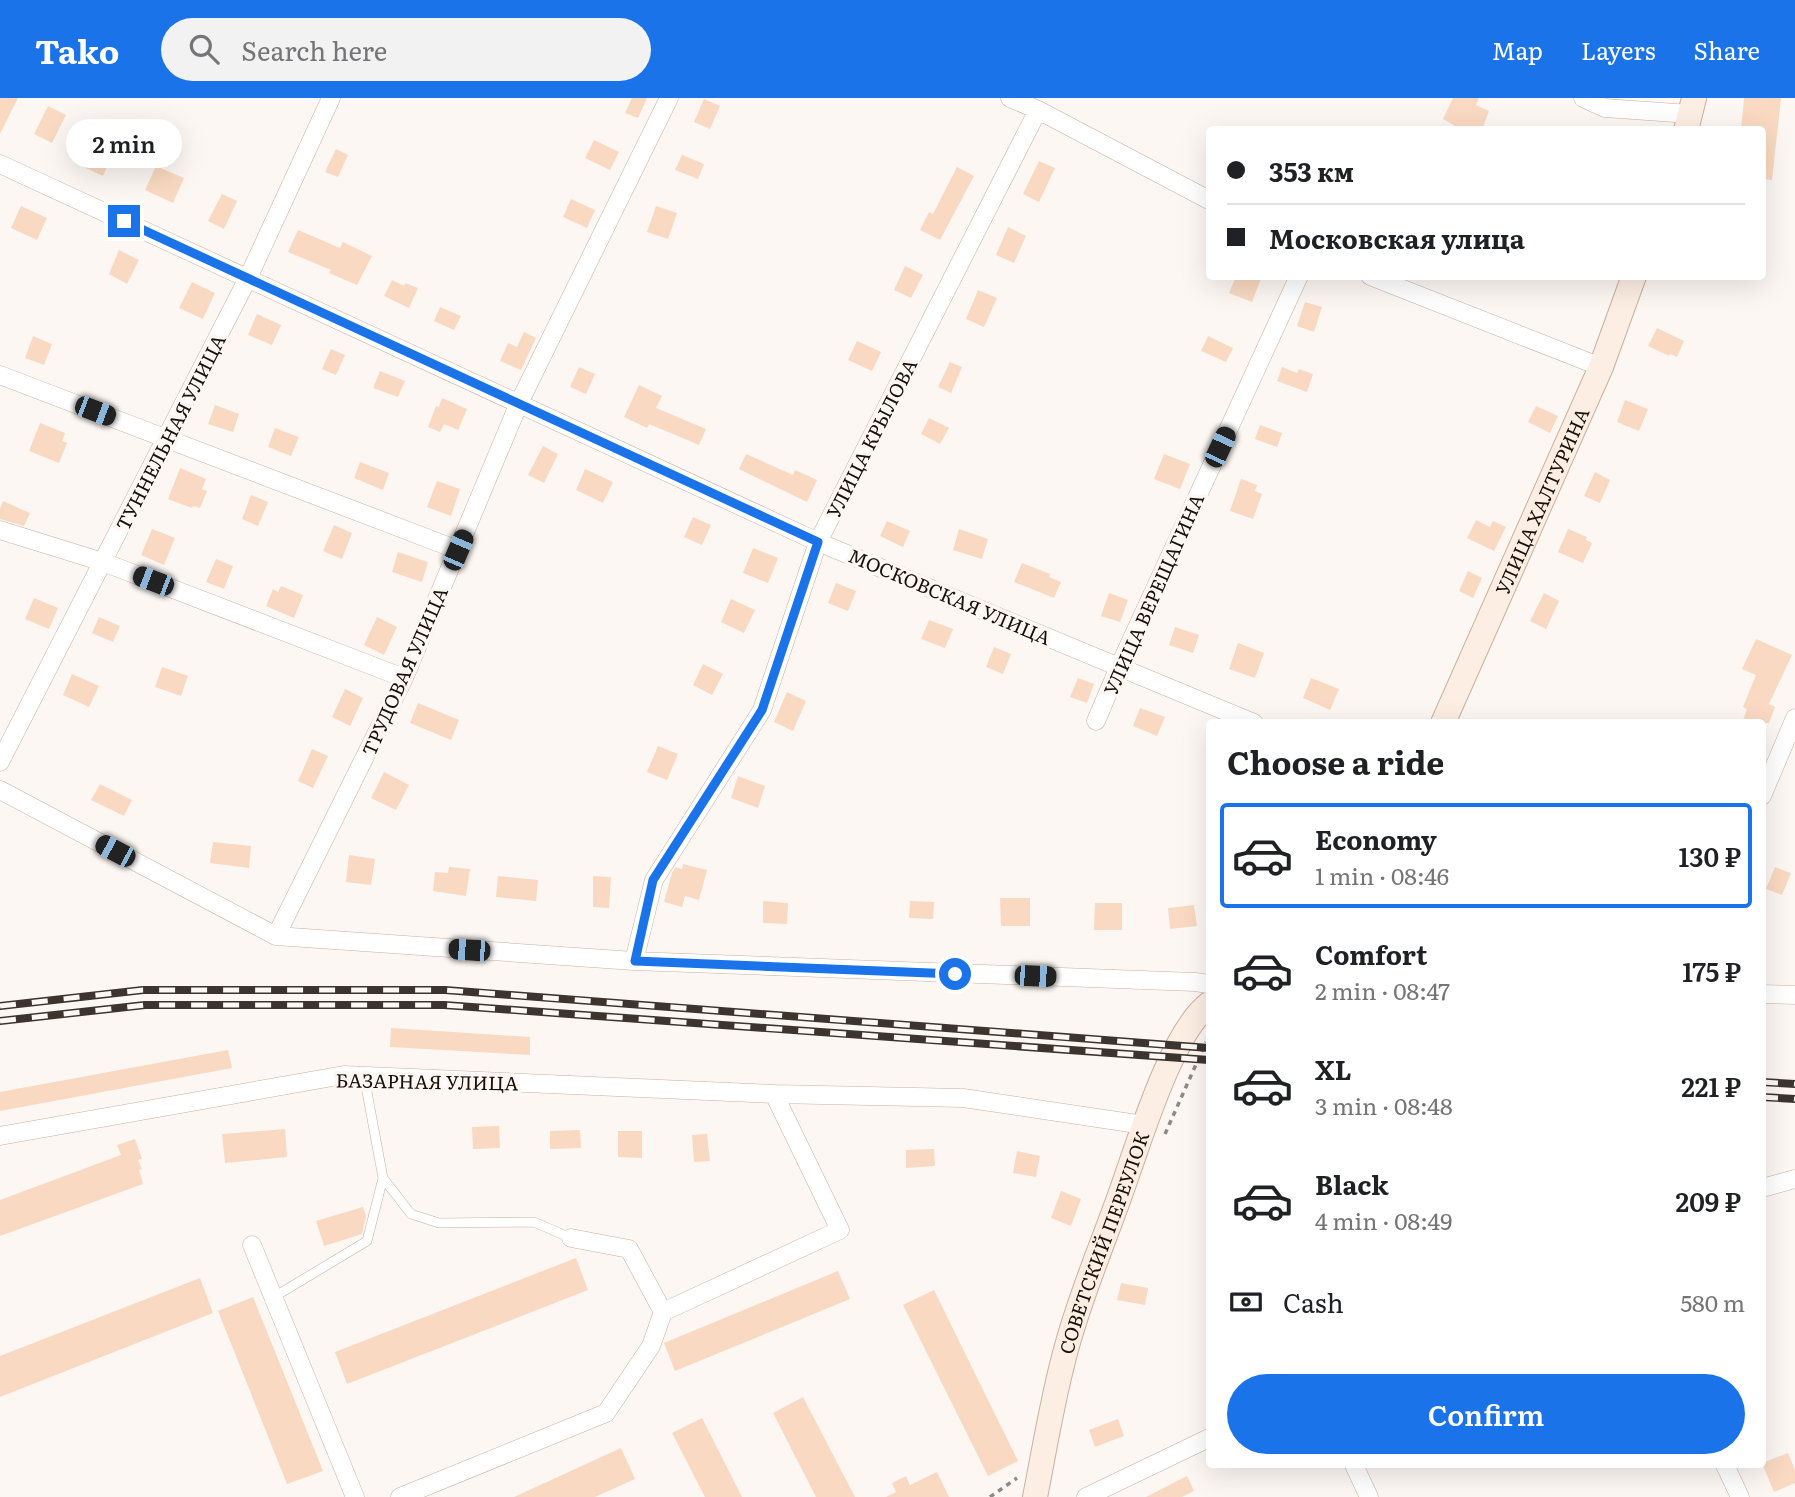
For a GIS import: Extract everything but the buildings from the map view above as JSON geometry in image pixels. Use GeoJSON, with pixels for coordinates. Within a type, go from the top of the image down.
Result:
{"type":"FeatureCollection","features":[{"type":"Feature","properties":{"kind":"main road","name":"УЛИЦА ХАЛТУРИНА"},"geometry":{"type":"LineString","coordinates":[[1445,719],[1601,367],[1633,280]]}},
{"type":"Feature","properties":{"kind":"main road","name":"СОВЕТСКИЙ ПЕРЕУЛОК"},"geometry":{"type":"LineString","coordinates":[[1035,1497],[1066,1348],[1085,1287],[1116,1209],[1144,1125],[1177,1046],[1198,1013],[1206,1006]]}},
{"type":"Feature","properties":{"kind":"street","name":"ТУННЕЛЬНАЯ УЛИЦА"},"geometry":{"type":"LineString","coordinates":[[0,762],[248,278],[331,98]]}},
{"type":"Feature","properties":{"kind":"street","name":"ТРУДОВАЯ УЛИЦА"},"geometry":{"type":"LineString","coordinates":[[276,936],[404,678],[519,403],[669,98]]}},
{"type":"Feature","properties":{"kind":"street"},"geometry":{"type":"LineString","coordinates":[[1010,98],[1206,198]]}},
{"type":"Feature","properties":{"kind":"street"},"geometry":{"type":"LineString","coordinates":[[1583,98],[1605,108],[1690,114]]}},
{"type":"Feature","properties":{"kind":"street","name":"УЛИЦА КРЫЛОВА"},"geometry":{"type":"LineString","coordinates":[[635,961],[653,880],[762,710],[818,542],[1038,110]]}},
{"type":"Feature","properties":{"kind":"street","name":"МОСКОВСКАЯ УЛИЦА"},"geometry":{"type":"LineString","coordinates":[[0,163],[818,542],[1244,719]]}},
{"type":"Feature","properties":{"kind":"street","name":"УЛИЦА ВЕРЕЩАГИНА"},"geometry":{"type":"LineString","coordinates":[[1096,721],[1297,280]]}},
{"type":"Feature","properties":{"kind":"street"},"geometry":{"type":"LineString","coordinates":[[1380,280],[1601,367]]}},
{"type":"Feature","properties":{"kind":"street"},"geometry":{"type":"LineString","coordinates":[[0,375],[458,550]]}},
{"type":"Feature","properties":{"kind":"street"},"geometry":{"type":"LineString","coordinates":[[0,530],[103,562],[404,678]]}},
{"type":"Feature","properties":{"kind":"street"},"geometry":{"type":"LineString","coordinates":[[1766,787],[1795,719]]}},
{"type":"Feature","properties":{"kind":"street"},"geometry":{"type":"LineString","coordinates":[[0,790],[276,936],[635,961],[1206,984]]}},
{"type":"Feature","properties":{"kind":"street"},"geometry":{"type":"LineString","coordinates":[[1766,994],[1795,995]]}},
{"type":"Feature","properties":{"kind":"street","name":"БАЗАРНАЯ УЛИЦА"},"geometry":{"type":"LineString","coordinates":[[0,1136],[344,1075],[775,1094],[964,1098],[1144,1125]]}},
{"type":"Feature","properties":{"kind":"street"},"geometry":{"type":"LineString","coordinates":[[400,1497],[606,1413],[651,1346],[663,1312],[840,1230],[775,1094]]}},
{"type":"Feature","properties":{"kind":"street"},"geometry":{"type":"LineString","coordinates":[[1766,1187],[1795,1180]]}},
{"type":"Feature","properties":{"kind":"street"},"geometry":{"type":"LineString","coordinates":[[570,1238],[629,1249],[663,1312]]}},
{"type":"Feature","properties":{"kind":"street"},"geometry":{"type":"LineString","coordinates":[[252,1245],[355,1497]]}},
{"type":"Feature","properties":{"kind":"street"},"geometry":{"type":"LineString","coordinates":[[1086,1497],[1206,1439]]}},
{"type":"Feature","properties":{"kind":"street"},"geometry":{"type":"LineString","coordinates":[[1355,1468],[1369,1497]]}},
{"type":"Feature","properties":{"kind":"street"},"geometry":{"type":"LineString","coordinates":[[1726,1468],[1740,1497]]}},
{"type":"Feature","properties":{"kind":"lane"},"geometry":{"type":"LineString","coordinates":[[274,1297],[367,1241],[383,1178],[364,1076]]}},
{"type":"Feature","properties":{"kind":"lane"},"geometry":{"type":"LineString","coordinates":[[383,1178],[411,1214],[439,1223],[534,1222],[570,1238]]}},
{"type":"Feature","properties":{"kind":"railway"},"geometry":{"type":"LineString","coordinates":[[0,1006],[143,990],[445,990],[1206,1048]]}},
{"type":"Feature","properties":{"kind":"railway"},"geometry":{"type":"LineString","coordinates":[[0,1021],[145,1005],[444,1005],[1206,1060]]}},
{"type":"Feature","properties":{"kind":"railway"},"geometry":{"type":"LineString","coordinates":[[1766,1082],[1795,1084]]}},
{"type":"Feature","properties":{"kind":"railway"},"geometry":{"type":"LineString","coordinates":[[1766,1097],[1795,1099]]}},
{"type":"Feature","properties":{"kind":"route"},"geometry":{"type":"LineString","coordinates":[[124,221],[818,542],[762,710],[653,880],[635,961],[955,974]]}}]}
